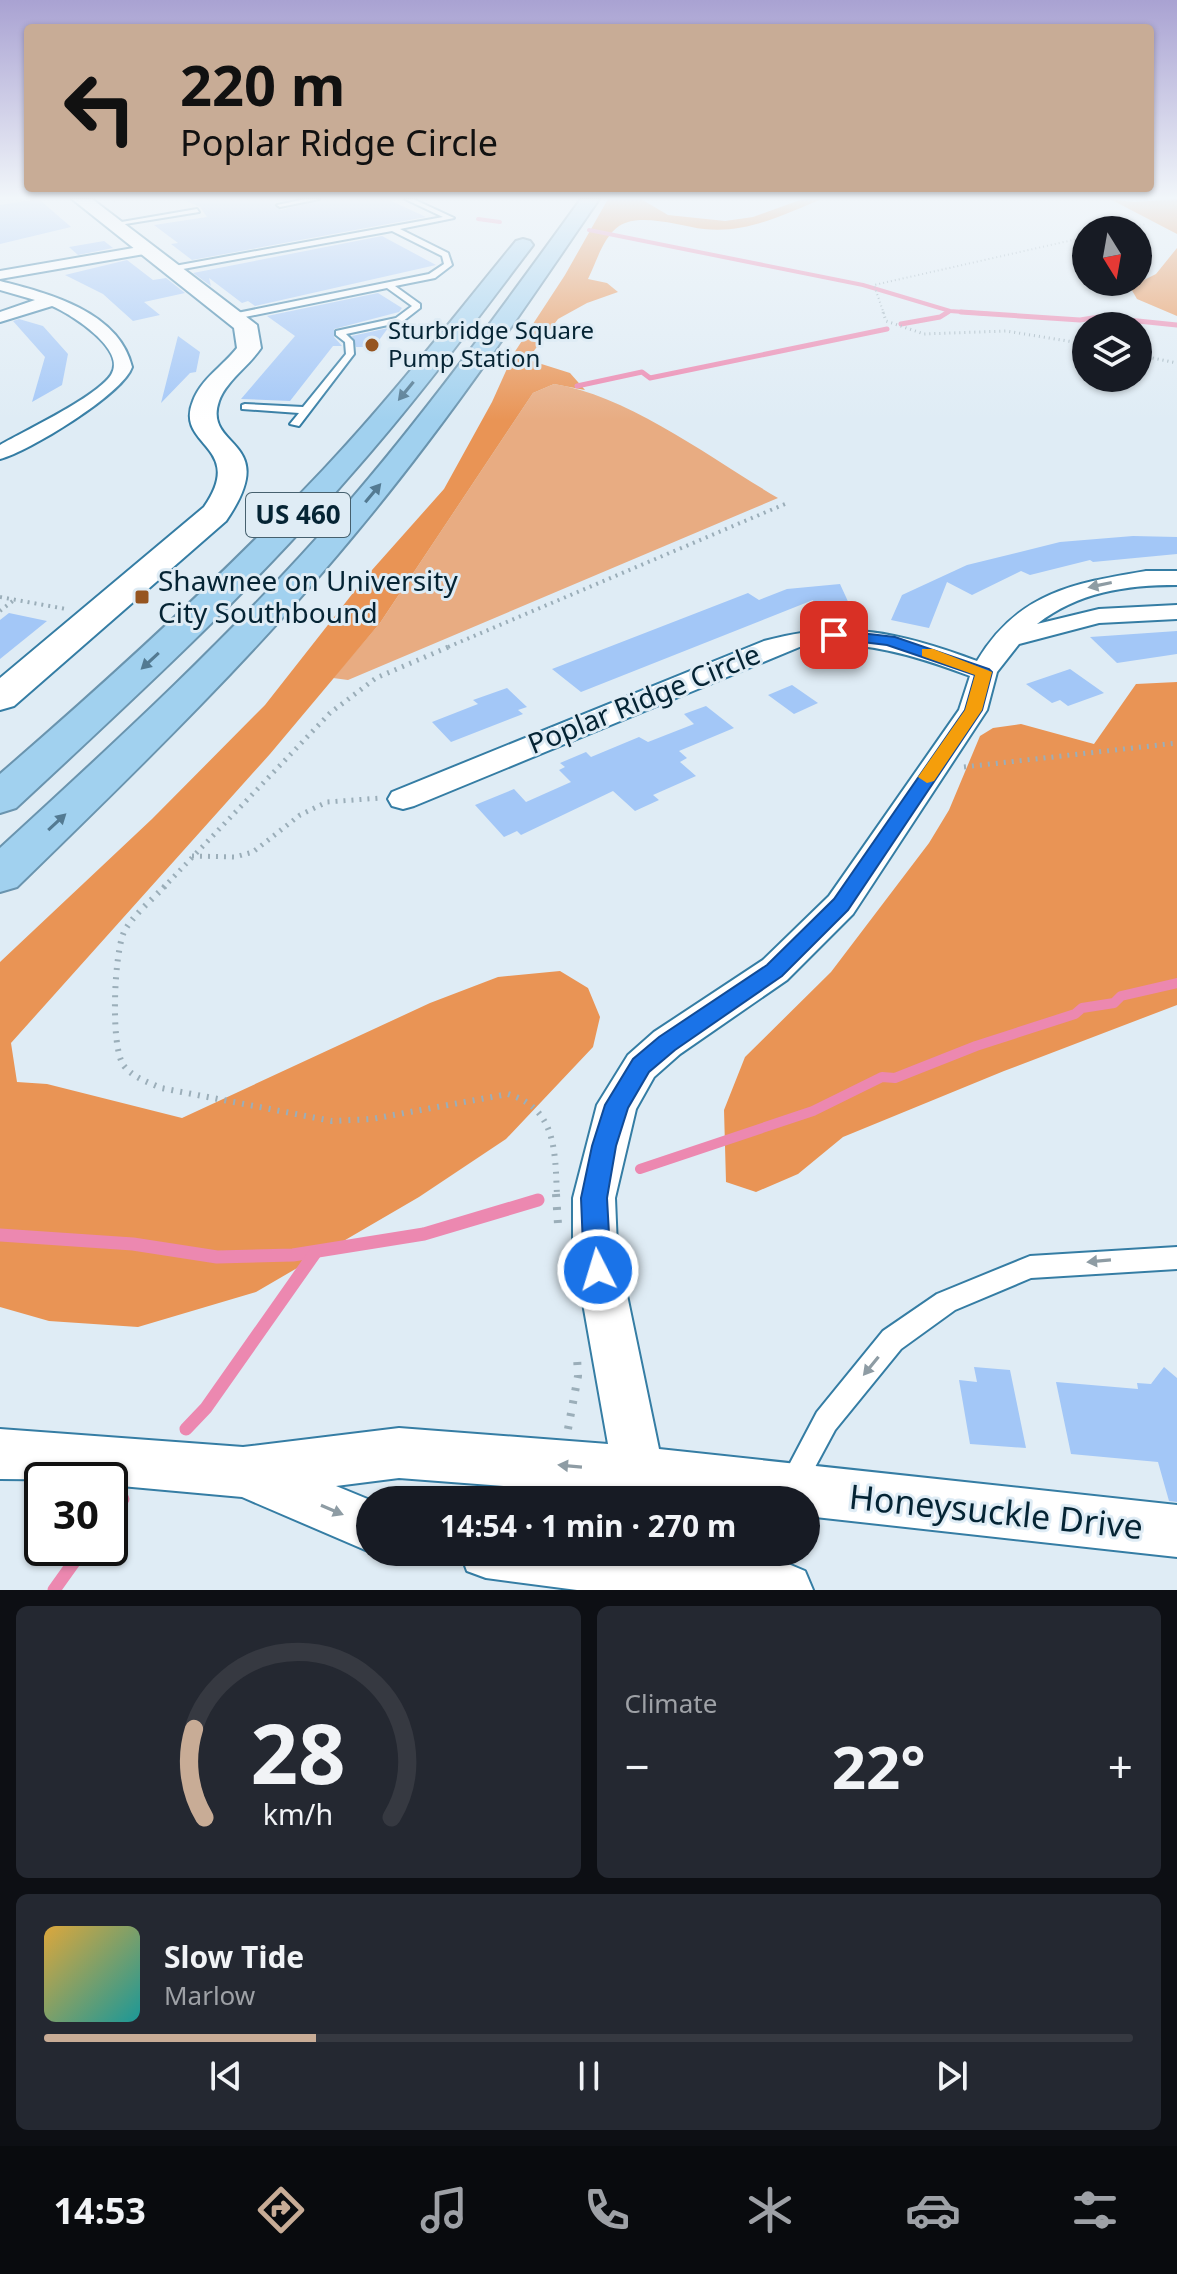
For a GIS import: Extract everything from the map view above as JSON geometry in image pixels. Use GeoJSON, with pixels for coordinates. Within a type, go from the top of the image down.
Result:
{"type":"FeatureCollection","features":[{"type":"Feature","properties":{"kind":"highway","name":"US 460"},"geometry":{"type":"LineString","coordinates":[[0,798],[213,602],[320,491],[384,418],[500,273]]}},
{"type":"Feature","properties":{"kind":"highway","name":"US 460"},"geometry":{"type":"LineString","coordinates":[[0,875],[194,688],[351,519],[430,422],[537,273]]}},
{"type":"Feature","properties":{"kind":"main road"},"geometry":{"type":"LineString","coordinates":[[0,698],[200,527],[226,500],[235,469],[231,457],[206,428],[203,415],[211,391],[249,348],[248,331],[235,316],[178,273]]}},
{"type":"Feature","properties":{"kind":"street"},"geometry":{"type":"LineString","coordinates":[[0,285],[52,300],[73,310],[120,352],[125,363],[122,374],[104,391],[0,453]]}},
{"type":"Feature","properties":{"kind":"street"},"geometry":{"type":"LineString","coordinates":[[0,317],[52,300]]}},
{"type":"Feature","properties":{"kind":"street"},"geometry":{"type":"LineString","coordinates":[[642,1486],[601,1293],[595,1247],[594,1198],[617,1105],[641,1066],[667,1043],[775,970],[841,905],[973,710],[984,672],[1005,640],[1052,601],[1080,589],[1146,578],[1177,578]]}},
{"type":"Feature","properties":{"kind":"street"},"geometry":{"type":"LineString","coordinates":[[1005,640],[1099,616],[1177,612]]}},
{"type":"Feature","properties":{"kind":"street","name":"Poplar Ridge Circle"},"geometry":{"type":"LineString","coordinates":[[403,799],[773,646],[802,638],[843,635],[889,640],[984,672]]}},
{"type":"Feature","properties":{"kind":"street","name":"Honeysuckle Drive"},"geometry":{"type":"LineString","coordinates":[[0,1454],[47,1455],[243,1472],[399,1453],[566,1466],[642,1486]]}},
{"type":"Feature","properties":{"kind":"street","name":"Honeysuckle Drive"},"geometry":{"type":"LineString","coordinates":[[243,1472],[356,1520]]}},
{"type":"Feature","properties":{"kind":"street","name":"Honeysuckle Drive"},"geometry":{"type":"LineString","coordinates":[[820,1494],[1177,1531]]}},
{"type":"Feature","properties":{"kind":"street"},"geometry":{"type":"LineString","coordinates":[[604,1566],[786,1590]]}},
{"type":"Feature","properties":{"kind":"lane"},"geometry":{"type":"LineString","coordinates":[[235,316],[435,273]]}},
{"type":"Feature","properties":{"kind":"lane"},"geometry":{"type":"LineString","coordinates":[[295,424],[350,354],[349,341],[339,333],[399,320],[417,306],[388,285]]}},
{"type":"Feature","properties":{"kind":"lane"},"geometry":{"type":"LineString","coordinates":[[245,407],[307,410]]}},
{"type":"Feature","properties":{"kind":"lane"},"geometry":{"type":"LineString","coordinates":[[799,1486],[801,1467],[826,1421],[892,1340],[946,1302],[1030,1267],[1177,1258]]}},
{"type":"Feature","properties":{"kind":"path"},"geometry":{"type":"LineString","coordinates":[[926,273],[874,285],[886,321],[906,331],[945,335],[996,331],[1072,342]]}},
{"type":"Feature","properties":{"kind":"path"},"geometry":{"type":"LineString","coordinates":[[1152,358],[1177,363]]}},
{"type":"Feature","properties":{"kind":"path"},"geometry":{"type":"LineString","coordinates":[[560,1235],[551,1136],[542,1110],[526,1096],[508,1094],[372,1119],[332,1121],[161,1088],[137,1078],[123,1065],[116,1048],[117,968],[124,932],[191,856],[360,686],[785,504]]}},
{"type":"Feature","properties":{"kind":"path"},"geometry":{"type":"LineString","coordinates":[[0,597],[80,612]]}},
{"type":"Feature","properties":{"kind":"path"},"geometry":{"type":"LineString","coordinates":[[0,611],[15,599]]}},
{"type":"Feature","properties":{"kind":"path"},"geometry":{"type":"LineString","coordinates":[[938,761],[958,767],[984,766],[1177,743]]}},
{"type":"Feature","properties":{"kind":"path"},"geometry":{"type":"LineString","coordinates":[[191,856],[219,859],[253,852],[300,815],[327,802],[362,797],[403,799]]}},
{"type":"Feature","properties":{"kind":"path"},"geometry":{"type":"LineString","coordinates":[[566,1466],[568,1428],[578,1376],[577,1351]]}},
{"type":"Feature","properties":{"kind":"shaded area"},"geometry":{"type":"Polygon","coordinates":[[[591,273],[588,279],[607,283],[618,292],[587,303],[558,319],[530,356],[532,361],[570,373],[585,390],[554,384],[533,393],[380,623],[270,754],[11,1043],[17,1082],[47,1084],[182,1118],[430,1003],[498,977],[560,971],[588,988],[600,1017],[593,1047],[506,1139],[419,1197],[256,1292],[138,1327],[49,1321],[0,1307],[0,962],[152,819],[265,705],[364,579],[444,489],[492,402],[514,353],[565,275],[591,273]]]}},
{"type":"Feature","properties":{"kind":"shaded area"},"geometry":{"type":"Polygon","coordinates":[[[1177,273],[1177,316],[1137,299],[1135,296],[1152,296],[1152,276],[1177,273]]]}},
{"type":"Feature","properties":{"kind":"shaded area"},"geometry":{"type":"Polygon","coordinates":[[[554,384],[582,390],[640,415],[778,498],[348,680],[333,678],[380,623],[533,393],[554,384]]]}},
{"type":"Feature","properties":{"kind":"shaded area"},"geometry":{"type":"Polygon","coordinates":[[[1177,682],[1177,1005],[843,1137],[798,1174],[756,1192],[726,1182],[724,1110],[745,1057],[831,972],[929,843],[949,810],[980,736],[993,728],[1021,724],[1094,744],[1136,684],[1177,682]]]}},
{"type":"Feature","properties":{"kind":"building"},"geometry":{"type":"Polygon","coordinates":[[[144,273],[153,280],[166,278],[185,293],[144,302],[160,315],[133,321],[103,294],[65,275],[144,273]]]}},
{"type":"Feature","properties":{"kind":"building"},"geometry":{"type":"Polygon","coordinates":[[[193,273],[400,273],[255,306],[248,301],[242,303],[209,278],[211,286],[193,273]]]}},
{"type":"Feature","properties":{"kind":"building"},"geometry":{"type":"Polygon","coordinates":[[[378,293],[402,308],[399,312],[334,329],[334,337],[342,346],[333,346],[290,401],[241,399],[295,336],[267,316],[378,293]]]}},
{"type":"Feature","properties":{"kind":"building"},"geometry":{"type":"Polygon","coordinates":[[[19,319],[43,326],[68,354],[62,385],[32,402],[45,357],[13,321],[19,319]]]}},
{"type":"Feature","properties":{"kind":"building"},"geometry":{"type":"Polygon","coordinates":[[[388,328],[374,347],[356,347],[352,336],[388,328]]]}},
{"type":"Feature","properties":{"kind":"building"},"geometry":{"type":"Polygon","coordinates":[[[178,336],[200,352],[196,372],[190,373],[161,403],[178,336]]]}},
{"type":"Feature","properties":{"kind":"building"},"geometry":{"type":"Polygon","coordinates":[[[1133,536],[1177,537],[1177,554],[1090,560],[1030,575],[1021,571],[972,595],[947,582],[929,628],[891,620],[902,595],[967,565],[1060,542],[1133,536]]]}},
{"type":"Feature","properties":{"kind":"building"},"geometry":{"type":"Polygon","coordinates":[[[840,584],[851,608],[815,606],[813,600],[581,692],[552,669],[748,593],[759,600],[787,589],[840,584]]]}},
{"type":"Feature","properties":{"kind":"building"},"geometry":{"type":"Polygon","coordinates":[[[9,613],[47,621],[0,659],[0,620],[9,613]]]}},
{"type":"Feature","properties":{"kind":"building"},"geometry":{"type":"Polygon","coordinates":[[[1177,631],[1177,654],[1117,663],[1090,637],[1177,631]]]}},
{"type":"Feature","properties":{"kind":"building"},"geometry":{"type":"Polygon","coordinates":[[[1070,669],[1104,693],[1068,706],[1060,700],[1052,703],[1026,684],[1070,669]]]}},
{"type":"Feature","properties":{"kind":"building"},"geometry":{"type":"Polygon","coordinates":[[[792,685],[818,703],[794,714],[768,695],[792,685]]]}},
{"type":"Feature","properties":{"kind":"building"},"geometry":{"type":"Polygon","coordinates":[[[507,688],[527,707],[518,710],[523,714],[451,742],[432,722],[478,704],[473,700],[507,688]]]}},
{"type":"Feature","properties":{"kind":"building"},"geometry":{"type":"Polygon","coordinates":[[[706,706],[734,728],[679,751],[687,758],[680,762],[696,776],[653,795],[659,800],[635,811],[613,791],[521,835],[517,831],[504,837],[475,805],[514,789],[526,802],[571,782],[559,770],[565,767],[560,763],[586,752],[591,757],[639,737],[648,742],[694,724],[684,714],[706,706]]]}},
{"type":"Feature","properties":{"kind":"building"},"geometry":{"type":"Polygon","coordinates":[[[974,1367],[1010,1370],[1026,1448],[970,1444],[959,1380],[977,1382],[974,1367]]]}},
{"type":"Feature","properties":{"kind":"building"},"geometry":{"type":"Polygon","coordinates":[[[1164,1367],[1177,1378],[1177,1502],[1169,1501],[1158,1462],[1071,1454],[1056,1382],[1138,1389],[1137,1383],[1151,1384],[1164,1367]]]}},
{"type":"Feature","properties":{"kind":"waterway"},"geometry":{"type":"LineString","coordinates":[[804,273],[863,285],[950,311],[984,314]]}},
{"type":"Feature","properties":{"kind":"waterway"},"geometry":{"type":"LineString","coordinates":[[961,312],[984,314]]}},
{"type":"Feature","properties":{"kind":"waterway"},"geometry":{"type":"LineString","coordinates":[[901,324],[946,313]]}},
{"type":"Feature","properties":{"kind":"waterway"},"geometry":{"type":"LineString","coordinates":[[984,314],[1080,320],[1099,317],[1177,325]]}},
{"type":"Feature","properties":{"kind":"waterway"},"geometry":{"type":"LineString","coordinates":[[984,314],[990,314]]}},
{"type":"Feature","properties":{"kind":"waterway"},"geometry":{"type":"LineString","coordinates":[[577,386],[642,372],[650,378],[887,329]]}},
{"type":"Feature","properties":{"kind":"waterway"},"geometry":{"type":"LineString","coordinates":[[640,1169],[813,1111],[882,1077],[895,1078],[976,1046],[1075,1014],[1082,1008],[1114,1003],[1121,996],[1177,983]]}},
{"type":"Feature","properties":{"kind":"waterway"},"geometry":{"type":"LineString","coordinates":[[0,1235],[133,1244],[217,1257],[293,1255],[424,1234],[538,1200]]}},
{"type":"Feature","properties":{"kind":"waterway"},"geometry":{"type":"LineString","coordinates":[[186,1429],[206,1408],[315,1253]]}},
{"type":"Feature","properties":{"kind":"waterway"},"geometry":{"type":"LineString","coordinates":[[54,1590],[71,1566]]}},
{"type":"Feature","properties":{"kind":"slow traffic"},"geometry":{"type":"LineString","coordinates":[[927,777],[973,710],[984,672],[928,652]]}},
{"type":"Feature","properties":{"kind":"place","name":"Sturbridge Square Pump Station"},"geometry":{"type":"Point","coordinates":[372,345]}},
{"type":"Feature","properties":{"kind":"place","name":"Shawnee on University City Southbound"},"geometry":{"type":"Point","coordinates":[142,597]}},
{"type":"Feature","properties":{"kind":"route"},"geometry":{"type":"LineString","coordinates":[[598,1270],[594,1198],[604,1146],[617,1105],[641,1066],[667,1043],[775,970],[841,905],[973,710],[984,672],[910,645],[869,637],[834,635]]}}]}
